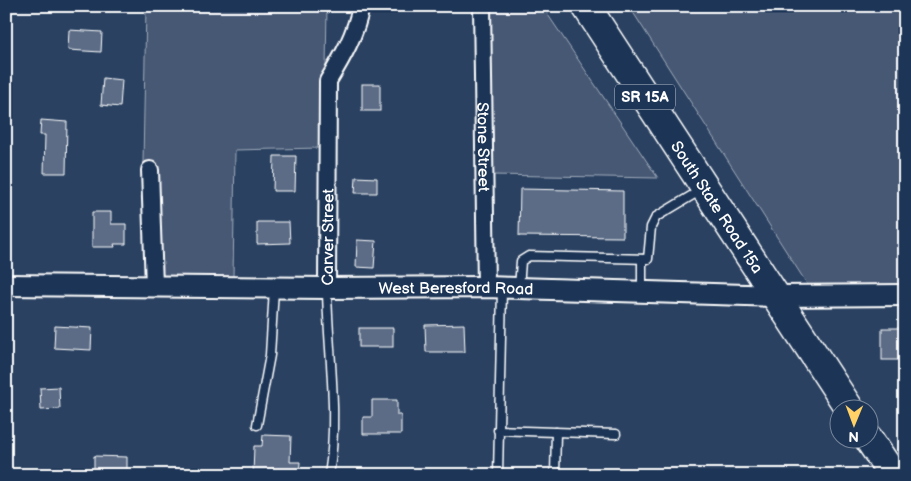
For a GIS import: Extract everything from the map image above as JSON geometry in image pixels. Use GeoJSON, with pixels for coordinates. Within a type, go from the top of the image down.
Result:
{"type":"FeatureCollection","features":[{"type":"Feature","properties":{"kind":"highway","name":"South State Road 15a"},"geometry":{"type":"LineString","coordinates":[[586,6],[842,398]]}},
{"type":"Feature","properties":{"kind":"highway"},"geometry":{"type":"LineString","coordinates":[[875,448],[893,475]]}},
{"type":"Feature","properties":{"kind":"street","name":"Carver Street"},"geometry":{"type":"LineString","coordinates":[[327,288],[328,82],[343,56],[361,6]]}},
{"type":"Feature","properties":{"kind":"street","name":"Stone Street"},"geometry":{"type":"LineString","coordinates":[[482,6],[502,288]]}},
{"type":"Feature","properties":{"kind":"street"},"geometry":{"type":"LineString","coordinates":[[150,170],[154,286]]}},
{"type":"Feature","properties":{"kind":"street","name":"West Beresford Road"},"geometry":{"type":"LineString","coordinates":[[6,285],[502,288],[775,296],[905,295]]}},
{"type":"Feature","properties":{"kind":"lane"},"geometry":{"type":"LineString","coordinates":[[498,475],[502,288],[521,261],[529,256],[648,258],[651,227],[656,217],[704,187]]}},
{"type":"Feature","properties":{"kind":"lane"},"geometry":{"type":"LineString","coordinates":[[642,259],[642,292]]}},
{"type":"Feature","properties":{"kind":"lane"},"geometry":{"type":"LineString","coordinates":[[257,425],[270,355],[274,287]]}},
{"type":"Feature","properties":{"kind":"lane","name":"Carver Street"},"geometry":{"type":"LineString","coordinates":[[327,288],[332,394],[331,462],[329,475]]}},
{"type":"Feature","properties":{"kind":"lane"},"geometry":{"type":"LineString","coordinates":[[498,430],[616,434]]}},
{"type":"Feature","properties":{"kind":"lane"},"geometry":{"type":"LineString","coordinates":[[555,475],[556,432]]}},
{"type":"Feature","properties":{"kind":"shaded area"},"geometry":{"type":"Polygon","coordinates":[[[103,6],[327,6],[326,69],[320,148],[235,150],[233,278],[162,277],[157,162],[143,162],[146,7],[103,6]]]}},
{"type":"Feature","properties":{"kind":"shaded area"},"geometry":{"type":"Polygon","coordinates":[[[489,6],[542,6],[658,178],[492,175],[489,6]]]}},
{"type":"Feature","properties":{"kind":"shaded area"},"geometry":{"type":"Polygon","coordinates":[[[629,6],[905,6],[905,287],[809,287],[629,6]]]}},
{"type":"Feature","properties":{"kind":"building"},"geometry":{"type":"Polygon","coordinates":[[[69,30],[102,32],[101,52],[68,50],[69,30]]]}},
{"type":"Feature","properties":{"kind":"building"},"geometry":{"type":"Polygon","coordinates":[[[103,78],[122,80],[120,107],[101,105],[103,78]]]}},
{"type":"Feature","properties":{"kind":"building"},"geometry":{"type":"Polygon","coordinates":[[[362,84],[380,84],[380,111],[362,111],[362,84]]]}},
{"type":"Feature","properties":{"kind":"building"},"geometry":{"type":"Polygon","coordinates":[[[41,120],[67,122],[66,173],[44,173],[45,135],[40,135],[41,120]]]}},
{"type":"Feature","properties":{"kind":"building"},"geometry":{"type":"Polygon","coordinates":[[[274,156],[296,156],[295,191],[273,191],[274,156]]]}},
{"type":"Feature","properties":{"kind":"building"},"geometry":{"type":"Polygon","coordinates":[[[356,177],[377,178],[377,193],[355,193],[356,177]]]}},
{"type":"Feature","properties":{"kind":"building"},"geometry":{"type":"Polygon","coordinates":[[[520,189],[623,191],[623,237],[519,236],[520,189]]]}},
{"type":"Feature","properties":{"kind":"building"},"geometry":{"type":"Polygon","coordinates":[[[92,212],[111,212],[111,224],[126,224],[126,244],[114,244],[115,247],[92,247],[92,212]]]}},
{"type":"Feature","properties":{"kind":"building"},"geometry":{"type":"Polygon","coordinates":[[[257,222],[289,222],[290,243],[257,244],[257,222]]]}},
{"type":"Feature","properties":{"kind":"building"},"geometry":{"type":"Polygon","coordinates":[[[357,240],[376,241],[374,268],[356,267],[357,240]]]}},
{"type":"Feature","properties":{"kind":"building"},"geometry":{"type":"Polygon","coordinates":[[[464,324],[465,352],[426,352],[425,325],[464,324]]]}},
{"type":"Feature","properties":{"kind":"building"},"geometry":{"type":"Polygon","coordinates":[[[55,326],[92,328],[91,350],[54,348],[55,326]]]}},
{"type":"Feature","properties":{"kind":"building"},"geometry":{"type":"Polygon","coordinates":[[[359,328],[393,328],[393,347],[359,347],[359,328]]]}},
{"type":"Feature","properties":{"kind":"building"},"geometry":{"type":"Polygon","coordinates":[[[882,328],[905,328],[905,360],[882,360],[882,328]]]}},
{"type":"Feature","properties":{"kind":"building"},"geometry":{"type":"Polygon","coordinates":[[[59,387],[60,409],[41,410],[40,388],[59,387]]]}},
{"type":"Feature","properties":{"kind":"building"},"geometry":{"type":"Polygon","coordinates":[[[372,400],[397,400],[397,415],[401,415],[401,434],[363,434],[363,417],[372,417],[372,400]]]}},
{"type":"Feature","properties":{"kind":"building"},"geometry":{"type":"Polygon","coordinates":[[[263,435],[291,436],[290,462],[300,462],[299,475],[253,475],[254,446],[262,446],[263,435]]]}},
{"type":"Feature","properties":{"kind":"building"},"geometry":{"type":"Polygon","coordinates":[[[94,456],[127,457],[127,475],[94,474],[94,456]]]}}]}
